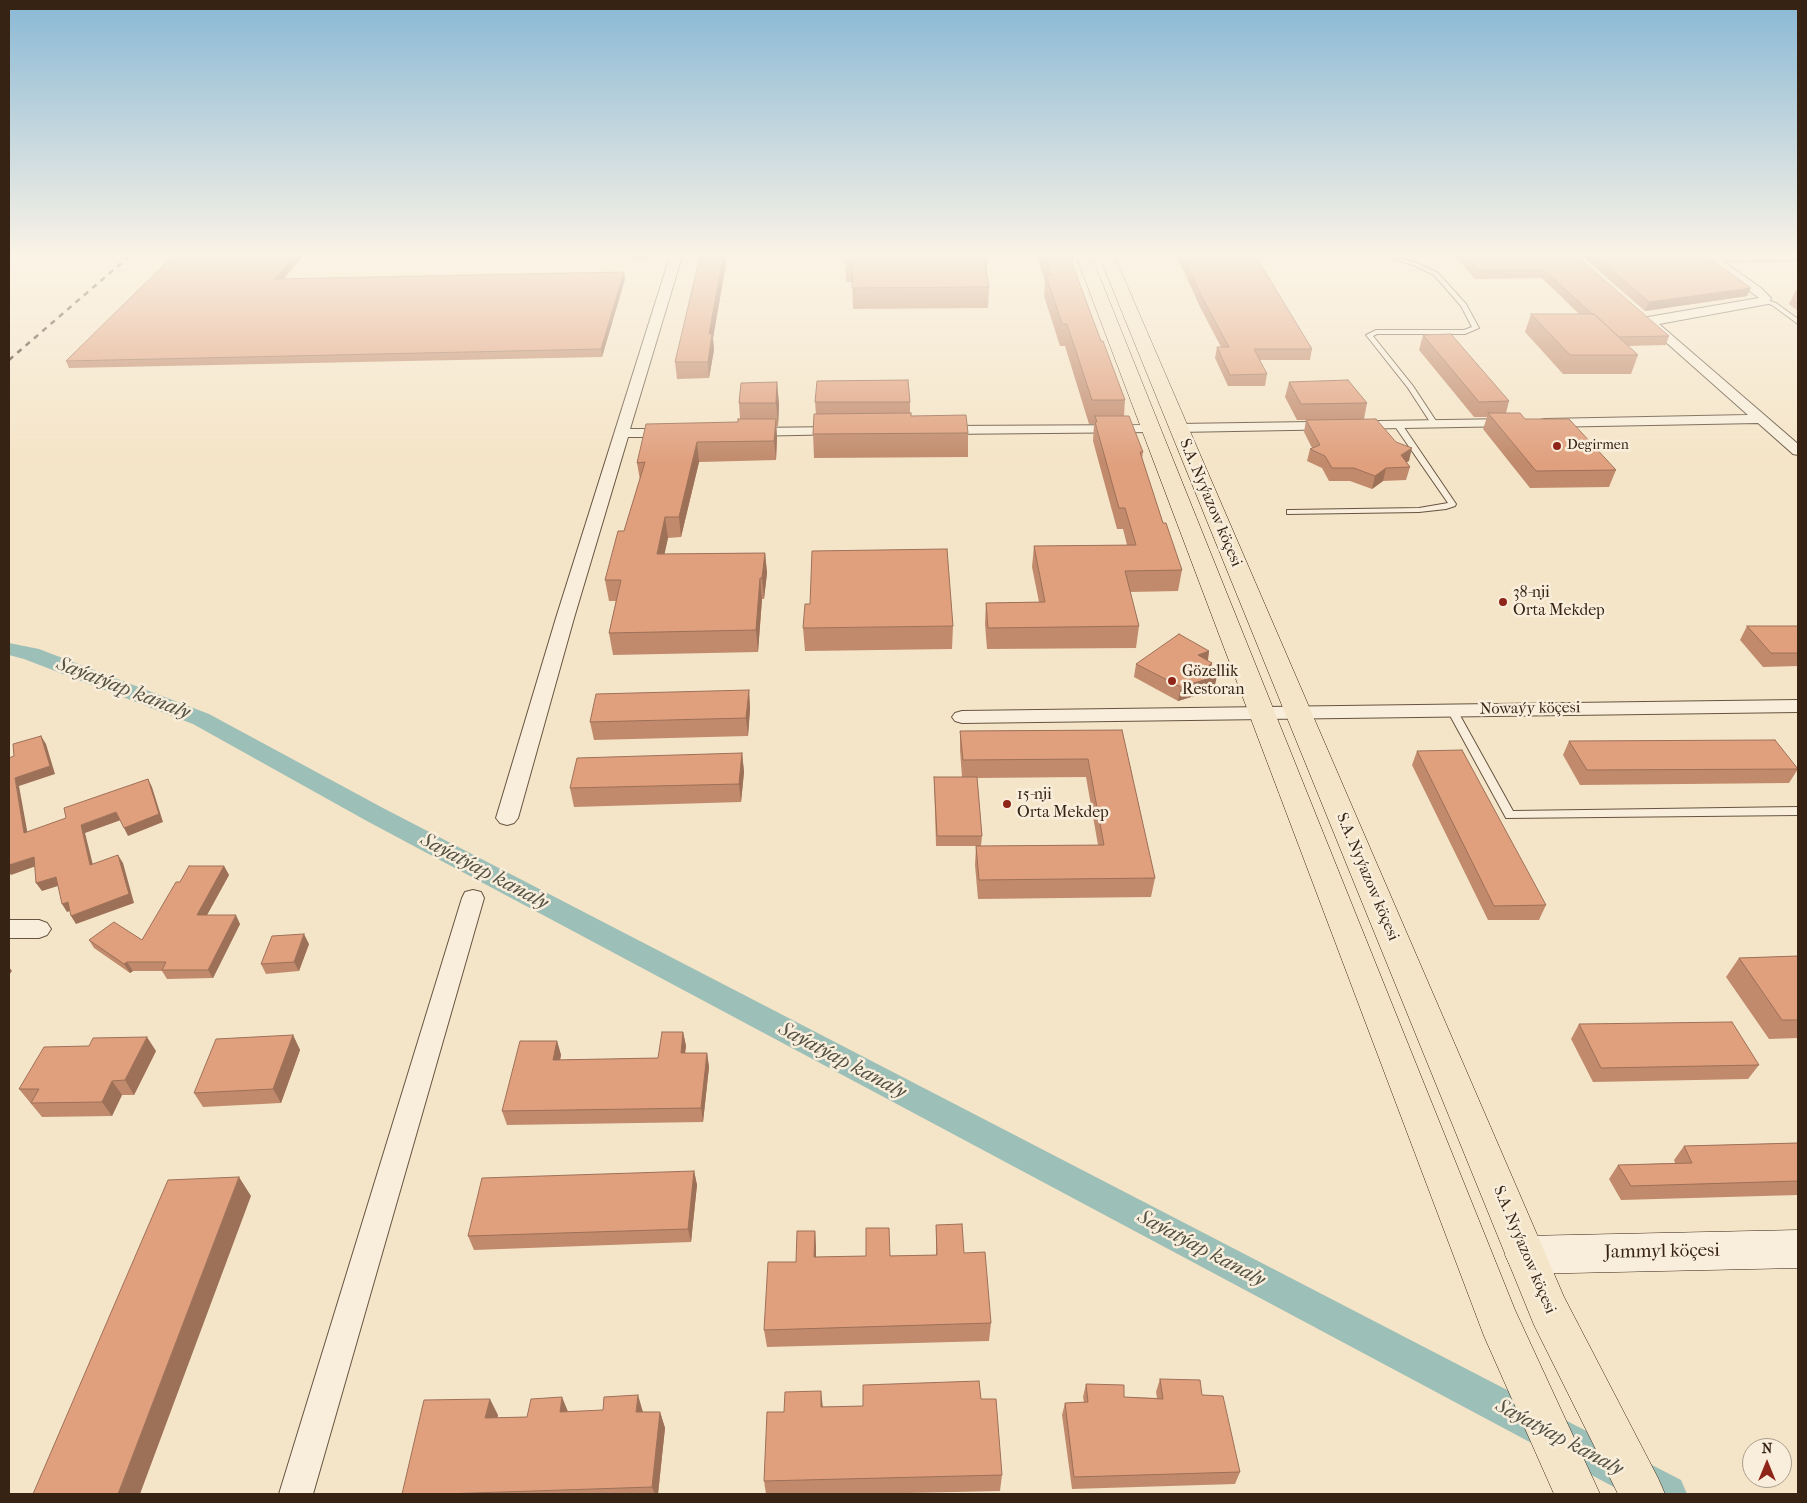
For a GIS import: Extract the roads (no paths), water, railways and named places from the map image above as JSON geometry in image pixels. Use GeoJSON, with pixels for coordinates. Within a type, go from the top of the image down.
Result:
{"type":"FeatureCollection","features":[{"type":"Feature","properties":{"kind":"main road","name":"S.A. Nyýazow köçesi"},"geometry":{"type":"LineString","coordinates":[[1109,323],[1499,1321],[1577,1494]]}},
{"type":"Feature","properties":{"kind":"main road","name":"S.A. Nyýazow köçesi"},"geometry":{"type":"LineString","coordinates":[[1134,323],[1549,1311],[1642,1494]]}},
{"type":"Feature","properties":{"kind":"street"},"geometry":{"type":"LineString","coordinates":[[507,818],[656,323]]}},
{"type":"Feature","properties":{"kind":"street"},"geometry":{"type":"LineString","coordinates":[[1650,323],[1798,451]]}},
{"type":"Feature","properties":{"kind":"street"},"geometry":{"type":"LineString","coordinates":[[1178,428],[1761,419]]}},
{"type":"Feature","properties":{"kind":"street"},"geometry":{"type":"LineString","coordinates":[[931,430],[1150,429]]}},
{"type":"Feature","properties":{"kind":"street"},"geometry":{"type":"LineString","coordinates":[[732,432],[851,431]]}},
{"type":"Feature","properties":{"kind":"street"},"geometry":{"type":"LineString","coordinates":[[622,433],[682,432]]}},
{"type":"Feature","properties":{"kind":"street","name":"Nowaýy köçesi"},"geometry":{"type":"LineString","coordinates":[[962,717],[1798,706]]}},
{"type":"Feature","properties":{"kind":"street"},"geometry":{"type":"LineString","coordinates":[[296,1494],[473,898]]}},
{"type":"Feature","properties":{"kind":"street"},"geometry":{"type":"LineString","coordinates":[[9,929],[39,929]]}},
{"type":"Feature","properties":{"kind":"street","name":"Jammyl köçesi"},"geometry":{"type":"LineString","coordinates":[[1525,1254],[1798,1249]]}},
{"type":"Feature","properties":{"kind":"lane"},"geometry":{"type":"LineString","coordinates":[[1434,424],[1411,388],[1369,335],[1376,332],[1465,332],[1476,328],[1473,323]]}},
{"type":"Feature","properties":{"kind":"lane"},"geometry":{"type":"LineString","coordinates":[[1290,512],[1419,510],[1446,507],[1452,504],[1398,425]]}},
{"type":"Feature","properties":{"kind":"lane"},"geometry":{"type":"LineString","coordinates":[[1452,710],[1510,814],[1798,811]]}},
{"type":"Feature","properties":{"kind":"waterway","name":"Saýatýap kanaly"},"geometry":{"type":"LineString","coordinates":[[9,649],[31,654],[201,719],[374,814],[1667,1494]]}},
{"type":"Feature","properties":{"kind":"railway"},"geometry":{"type":"LineString","coordinates":[[9,360],[52,323]]}},
{"type":"Feature","properties":{"kind":"place","name":"Degirmen"},"geometry":{"type":"Point","coordinates":[1557,446]}},
{"type":"Feature","properties":{"kind":"place","name":"38-nji Orta Mekdep"},"geometry":{"type":"Point","coordinates":[1503,602]}},
{"type":"Feature","properties":{"kind":"place","name":"Gözellik Restoran"},"geometry":{"type":"Point","coordinates":[1172,681]}},
{"type":"Feature","properties":{"kind":"place","name":"15-nji Orta Mekdep"},"geometry":{"type":"Point","coordinates":[1007,804]}}]}
